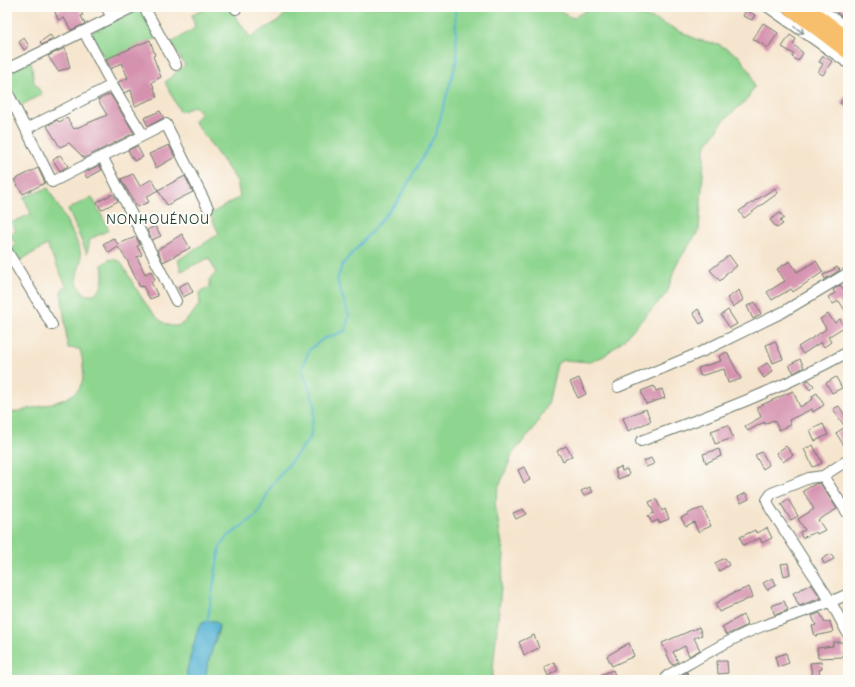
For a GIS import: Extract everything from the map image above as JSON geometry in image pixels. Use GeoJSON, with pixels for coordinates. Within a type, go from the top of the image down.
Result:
{"type":"FeatureCollection","features":[{"type":"Feature","properties":{"kind":"highway"},"geometry":{"type":"LineString","coordinates":[[789,7],[848,52]]}},
{"type":"Feature","properties":{"kind":"highway"},"geometry":{"type":"LineString","coordinates":[[806,7],[848,40]]}},
{"type":"Feature","properties":{"kind":"street"},"geometry":{"type":"LineString","coordinates":[[106,7],[112,17]]}},
{"type":"Feature","properties":{"kind":"street"},"geometry":{"type":"LineString","coordinates":[[7,69],[133,7]]}},
{"type":"Feature","properties":{"kind":"street"},"geometry":{"type":"LineString","coordinates":[[144,7],[176,65]]}},
{"type":"Feature","properties":{"kind":"street"},"geometry":{"type":"LineString","coordinates":[[768,7],[848,63]]}},
{"type":"Feature","properties":{"kind":"street"},"geometry":{"type":"LineString","coordinates":[[818,7],[848,28]]}},
{"type":"Feature","properties":{"kind":"street"},"geometry":{"type":"LineString","coordinates":[[84,32],[112,85],[143,135]]}},
{"type":"Feature","properties":{"kind":"street"},"geometry":{"type":"LineString","coordinates":[[26,129],[112,85]]}},
{"type":"Feature","properties":{"kind":"street"},"geometry":{"type":"LineString","coordinates":[[7,91],[52,182],[166,124],[208,208]]}},
{"type":"Feature","properties":{"kind":"street"},"geometry":{"type":"LineString","coordinates":[[102,156],[176,301]]}},
{"type":"Feature","properties":{"kind":"street"},"geometry":{"type":"LineString","coordinates":[[7,251],[11,265],[52,325]]}},
{"type":"Feature","properties":{"kind":"street"},"geometry":{"type":"LineString","coordinates":[[618,387],[700,352],[783,312],[848,273]]}},
{"type":"Feature","properties":{"kind":"street"},"geometry":{"type":"LineString","coordinates":[[641,441],[728,409],[822,366],[848,352]]}},
{"type":"Feature","properties":{"kind":"street"},"geometry":{"type":"LineString","coordinates":[[848,460],[823,476],[810,478],[772,493],[767,500],[770,508],[831,602],[848,634]]}},
{"type":"Feature","properties":{"kind":"street"},"geometry":{"type":"LineString","coordinates":[[823,476],[848,514]]}},
{"type":"Feature","properties":{"kind":"street"},"geometry":{"type":"LineString","coordinates":[[667,676],[729,642],[764,626],[831,602],[848,594]]}},
{"type":"Feature","properties":{"kind":"green space"},"geometry":{"type":"Polygon","coordinates":[[[140,7],[157,38],[105,60],[91,33],[140,7]]]}},
{"type":"Feature","properties":{"kind":"green space"},"geometry":{"type":"Polygon","coordinates":[[[209,7],[229,7],[250,37],[278,21],[293,7],[557,7],[562,13],[573,18],[592,7],[624,7],[629,12],[656,20],[698,40],[718,44],[739,56],[751,73],[754,87],[747,100],[725,119],[705,147],[699,230],[676,265],[667,293],[621,342],[604,356],[590,362],[563,360],[557,364],[548,404],[535,427],[513,453],[498,489],[495,504],[504,556],[492,680],[206,680],[207,666],[219,626],[215,621],[208,621],[190,657],[187,680],[7,680],[7,414],[44,406],[71,396],[80,387],[83,376],[80,349],[68,348],[61,291],[66,285],[47,245],[19,261],[10,250],[16,245],[10,235],[16,230],[11,223],[31,214],[24,197],[48,188],[70,227],[80,251],[81,262],[77,284],[87,295],[97,292],[102,285],[102,265],[110,259],[120,261],[138,292],[155,316],[165,323],[174,326],[183,323],[190,316],[200,304],[199,293],[210,287],[209,280],[216,273],[209,258],[181,271],[178,260],[219,234],[210,214],[240,197],[237,181],[194,121],[201,113],[195,106],[180,112],[165,82],[185,65],[171,43],[195,28],[192,15],[209,7]]]}},
{"type":"Feature","properties":{"kind":"green space"},"geometry":{"type":"Polygon","coordinates":[[[31,61],[34,82],[42,94],[18,107],[7,88],[7,70],[31,61]]]}},
{"type":"Feature","properties":{"kind":"green space"},"geometry":{"type":"Polygon","coordinates":[[[92,197],[109,230],[90,239],[87,254],[68,209],[92,197]]]}},
{"type":"Feature","properties":{"kind":"water"},"geometry":{"type":"Polygon","coordinates":[[[215,621],[219,626],[207,667],[206,680],[187,680],[187,669],[198,628],[202,623],[215,621]]]}},
{"type":"Feature","properties":{"kind":"building"},"geometry":{"type":"Polygon","coordinates":[[[66,7],[77,7],[83,15],[81,16],[85,24],[71,30],[64,18],[58,20],[55,12],[66,7]]]}},
{"type":"Feature","properties":{"kind":"building"},"geometry":{"type":"Polygon","coordinates":[[[841,7],[848,7],[848,21],[837,13],[841,7]]]}},
{"type":"Feature","properties":{"kind":"building"},"geometry":{"type":"Polygon","coordinates":[[[746,10],[755,15],[752,20],[743,16],[746,10]]]}},
{"type":"Feature","properties":{"kind":"building"},"geometry":{"type":"Polygon","coordinates":[[[763,23],[778,33],[768,48],[753,39],[763,23]]]}},
{"type":"Feature","properties":{"kind":"building"},"geometry":{"type":"Polygon","coordinates":[[[50,35],[53,39],[42,45],[40,42],[50,35]]]}},
{"type":"Feature","properties":{"kind":"building"},"geometry":{"type":"Polygon","coordinates":[[[790,35],[796,39],[793,44],[803,53],[798,61],[792,57],[794,54],[782,47],[790,35]]]}},
{"type":"Feature","properties":{"kind":"building"},"geometry":{"type":"Polygon","coordinates":[[[24,38],[29,46],[24,50],[19,42],[24,38]]]}},
{"type":"Feature","properties":{"kind":"building"},"geometry":{"type":"Polygon","coordinates":[[[150,40],[155,55],[153,56],[161,77],[152,82],[157,97],[135,106],[131,90],[124,93],[118,82],[128,78],[121,63],[111,69],[106,59],[150,40]]]}},
{"type":"Feature","properties":{"kind":"building"},"geometry":{"type":"Polygon","coordinates":[[[65,48],[70,68],[58,71],[48,56],[65,48]]]}},
{"type":"Feature","properties":{"kind":"building"},"geometry":{"type":"Polygon","coordinates":[[[823,56],[832,61],[823,75],[818,72],[823,64],[819,62],[823,56]]]}},
{"type":"Feature","properties":{"kind":"building"},"geometry":{"type":"Polygon","coordinates":[[[848,91],[848,108],[840,103],[848,91]]]}},
{"type":"Feature","properties":{"kind":"building"},"geometry":{"type":"Polygon","coordinates":[[[110,94],[134,133],[84,158],[69,143],[60,147],[47,126],[57,120],[59,122],[67,118],[74,129],[107,115],[98,100],[110,94]]]}},
{"type":"Feature","properties":{"kind":"building"},"geometry":{"type":"Polygon","coordinates":[[[160,111],[164,118],[148,126],[144,118],[160,111]]]}},
{"type":"Feature","properties":{"kind":"building"},"geometry":{"type":"Polygon","coordinates":[[[169,145],[175,157],[156,168],[149,154],[169,145]]]}},
{"type":"Feature","properties":{"kind":"building"},"geometry":{"type":"Polygon","coordinates":[[[137,146],[143,157],[134,161],[128,150],[137,146]]]}},
{"type":"Feature","properties":{"kind":"building"},"geometry":{"type":"Polygon","coordinates":[[[60,155],[68,166],[60,171],[53,160],[60,155]]]}},
{"type":"Feature","properties":{"kind":"building"},"geometry":{"type":"Polygon","coordinates":[[[99,165],[102,170],[87,178],[84,173],[99,165]]]}},
{"type":"Feature","properties":{"kind":"building"},"geometry":{"type":"Polygon","coordinates":[[[38,168],[45,183],[23,194],[14,180],[38,168]]]}},
{"type":"Feature","properties":{"kind":"building"},"geometry":{"type":"Polygon","coordinates":[[[133,174],[140,186],[152,179],[158,190],[146,197],[149,202],[137,207],[121,179],[133,174]]]}},
{"type":"Feature","properties":{"kind":"building"},"geometry":{"type":"Polygon","coordinates":[[[185,176],[193,192],[167,205],[158,190],[185,176]]]}},
{"type":"Feature","properties":{"kind":"building"},"geometry":{"type":"Polygon","coordinates":[[[775,188],[778,193],[744,218],[739,211],[775,188]]]}},
{"type":"Feature","properties":{"kind":"building"},"geometry":{"type":"Polygon","coordinates":[[[113,194],[118,201],[101,210],[97,202],[113,194]]]}},
{"type":"Feature","properties":{"kind":"building"},"geometry":{"type":"Polygon","coordinates":[[[780,213],[784,218],[780,221],[783,224],[777,228],[770,220],[780,213]]]}},
{"type":"Feature","properties":{"kind":"building"},"geometry":{"type":"Polygon","coordinates":[[[155,226],[161,236],[152,240],[147,230],[155,226]]]}},
{"type":"Feature","properties":{"kind":"building"},"geometry":{"type":"Polygon","coordinates":[[[182,234],[190,248],[163,262],[157,250],[182,234]]]}},
{"type":"Feature","properties":{"kind":"building"},"geometry":{"type":"Polygon","coordinates":[[[136,237],[140,245],[137,246],[142,255],[137,257],[145,274],[151,271],[155,280],[151,282],[158,296],[150,299],[143,286],[140,287],[127,260],[118,247],[109,253],[103,244],[113,238],[118,244],[136,237]]]}},
{"type":"Feature","properties":{"kind":"building"},"geometry":{"type":"Polygon","coordinates":[[[729,255],[737,266],[725,274],[726,275],[720,281],[710,270],[729,255]]]}},
{"type":"Feature","properties":{"kind":"building"},"geometry":{"type":"Polygon","coordinates":[[[790,261],[797,272],[816,261],[823,272],[793,292],[791,289],[772,300],[767,292],[785,281],[777,269],[790,261]]]}},
{"type":"Feature","properties":{"kind":"building"},"geometry":{"type":"Polygon","coordinates":[[[837,267],[840,270],[825,279],[823,275],[837,267]]]}},
{"type":"Feature","properties":{"kind":"building"},"geometry":{"type":"Polygon","coordinates":[[[188,282],[193,292],[183,297],[178,287],[188,282]]]}},
{"type":"Feature","properties":{"kind":"building"},"geometry":{"type":"Polygon","coordinates":[[[840,285],[844,290],[848,287],[848,315],[839,301],[833,304],[828,297],[835,293],[833,290],[840,285]]]}},
{"type":"Feature","properties":{"kind":"building"},"geometry":{"type":"Polygon","coordinates":[[[739,290],[743,300],[733,307],[727,298],[739,290]]]}},
{"type":"Feature","properties":{"kind":"building"},"geometry":{"type":"Polygon","coordinates":[[[755,302],[761,314],[753,319],[747,306],[755,302]]]}},
{"type":"Feature","properties":{"kind":"building"},"geometry":{"type":"Polygon","coordinates":[[[698,309],[705,321],[700,324],[693,313],[698,309]]]}},
{"type":"Feature","properties":{"kind":"building"},"geometry":{"type":"Polygon","coordinates":[[[728,310],[737,324],[730,328],[721,315],[728,310]]]}},
{"type":"Feature","properties":{"kind":"building"},"geometry":{"type":"Polygon","coordinates":[[[828,314],[835,323],[840,319],[844,327],[828,337],[831,342],[824,347],[821,342],[803,354],[798,347],[825,330],[826,328],[820,319],[828,314]]]}},
{"type":"Feature","properties":{"kind":"building"},"geometry":{"type":"Polygon","coordinates":[[[775,341],[783,359],[773,363],[766,345],[775,341]]]}},
{"type":"Feature","properties":{"kind":"building"},"geometry":{"type":"Polygon","coordinates":[[[727,352],[741,379],[728,383],[724,369],[700,376],[698,368],[721,361],[719,356],[727,352]]]}},
{"type":"Feature","properties":{"kind":"building"},"geometry":{"type":"Polygon","coordinates":[[[800,359],[804,367],[794,373],[789,365],[800,359]]]}},
{"type":"Feature","properties":{"kind":"building"},"geometry":{"type":"Polygon","coordinates":[[[767,363],[773,371],[764,378],[758,369],[767,363]]]}},
{"type":"Feature","properties":{"kind":"building"},"geometry":{"type":"Polygon","coordinates":[[[836,377],[842,388],[832,393],[826,383],[836,377]]]}},
{"type":"Feature","properties":{"kind":"building"},"geometry":{"type":"Polygon","coordinates":[[[579,378],[586,394],[578,398],[570,382],[579,378]]]}},
{"type":"Feature","properties":{"kind":"building"},"geometry":{"type":"Polygon","coordinates":[[[809,380],[814,386],[810,390],[804,382],[809,380]]]}},
{"type":"Feature","properties":{"kind":"building"},"geometry":{"type":"Polygon","coordinates":[[[654,386],[656,391],[662,389],[665,398],[646,404],[641,391],[654,386]]]}},
{"type":"Feature","properties":{"kind":"building"},"geometry":{"type":"Polygon","coordinates":[[[793,391],[800,407],[813,399],[812,396],[817,393],[824,405],[813,412],[812,409],[789,420],[791,425],[779,430],[774,420],[764,424],[764,422],[748,431],[745,426],[761,417],[757,407],[793,391]]]}},
{"type":"Feature","properties":{"kind":"building"},"geometry":{"type":"Polygon","coordinates":[[[839,406],[848,420],[848,452],[836,433],[845,427],[833,409],[839,406]]]}},
{"type":"Feature","properties":{"kind":"building"},"geometry":{"type":"Polygon","coordinates":[[[646,409],[651,421],[628,431],[623,418],[646,409]]]}},
{"type":"Feature","properties":{"kind":"building"},"geometry":{"type":"Polygon","coordinates":[[[823,424],[828,435],[815,441],[810,430],[823,424]]]}},
{"type":"Feature","properties":{"kind":"building"},"geometry":{"type":"Polygon","coordinates":[[[728,425],[733,438],[715,444],[711,431],[728,425]]]}},
{"type":"Feature","properties":{"kind":"building"},"geometry":{"type":"Polygon","coordinates":[[[813,445],[822,463],[813,467],[804,449],[813,445]]]}},
{"type":"Feature","properties":{"kind":"building"},"geometry":{"type":"Polygon","coordinates":[[[566,446],[572,456],[563,461],[557,451],[566,446]]]}},
{"type":"Feature","properties":{"kind":"building"},"geometry":{"type":"Polygon","coordinates":[[[786,446],[793,455],[783,462],[776,453],[786,446]]]}},
{"type":"Feature","properties":{"kind":"building"},"geometry":{"type":"Polygon","coordinates":[[[719,449],[721,456],[706,463],[703,454],[719,449]]]}},
{"type":"Feature","properties":{"kind":"building"},"geometry":{"type":"Polygon","coordinates":[[[762,452],[769,465],[763,469],[755,455],[762,452]]]}},
{"type":"Feature","properties":{"kind":"building"},"geometry":{"type":"Polygon","coordinates":[[[651,458],[654,464],[646,467],[644,461],[651,458]]]}},
{"type":"Feature","properties":{"kind":"building"},"geometry":{"type":"Polygon","coordinates":[[[524,467],[530,480],[524,483],[518,470],[524,467]]]}},
{"type":"Feature","properties":{"kind":"building"},"geometry":{"type":"Polygon","coordinates":[[[621,467],[622,471],[627,469],[629,475],[618,479],[615,469],[621,467]]]}},
{"type":"Feature","properties":{"kind":"building"},"geometry":{"type":"Polygon","coordinates":[[[820,483],[837,509],[818,520],[825,530],[802,538],[800,532],[805,530],[798,519],[814,509],[803,491],[815,484],[820,483]]]}},
{"type":"Feature","properties":{"kind":"building"},"geometry":{"type":"Polygon","coordinates":[[[590,487],[593,492],[584,496],[581,491],[590,487]]]}},
{"type":"Feature","properties":{"kind":"building"},"geometry":{"type":"Polygon","coordinates":[[[746,493],[749,499],[741,503],[738,497],[746,493]]]}},
{"type":"Feature","properties":{"kind":"building"},"geometry":{"type":"Polygon","coordinates":[[[656,499],[662,511],[665,509],[669,519],[659,523],[658,520],[652,523],[648,516],[654,513],[649,502],[656,499]]]}},
{"type":"Feature","properties":{"kind":"building"},"geometry":{"type":"Polygon","coordinates":[[[788,499],[798,516],[791,520],[781,504],[788,499]]]}},
{"type":"Feature","properties":{"kind":"building"},"geometry":{"type":"Polygon","coordinates":[[[703,508],[711,526],[698,532],[694,522],[686,526],[681,518],[693,511],[703,508]]]}},
{"type":"Feature","properties":{"kind":"building"},"geometry":{"type":"Polygon","coordinates":[[[523,509],[526,514],[516,519],[513,513],[523,509]]]}},
{"type":"Feature","properties":{"kind":"building"},"geometry":{"type":"Polygon","coordinates":[[[767,528],[772,538],[762,543],[760,538],[743,545],[740,537],[755,530],[756,533],[767,528]]]}},
{"type":"Feature","properties":{"kind":"building"},"geometry":{"type":"Polygon","coordinates":[[[831,554],[834,559],[824,564],[822,559],[831,554]]]}},
{"type":"Feature","properties":{"kind":"building"},"geometry":{"type":"Polygon","coordinates":[[[725,558],[729,565],[719,571],[715,563],[725,558]]]}},
{"type":"Feature","properties":{"kind":"building"},"geometry":{"type":"Polygon","coordinates":[[[788,563],[790,574],[784,576],[781,564],[788,563]]]}},
{"type":"Feature","properties":{"kind":"building"},"geometry":{"type":"Polygon","coordinates":[[[773,578],[776,585],[767,590],[763,583],[773,578]]]}},
{"type":"Feature","properties":{"kind":"building"},"geometry":{"type":"Polygon","coordinates":[[[811,584],[821,598],[799,606],[793,593],[811,584]]]}},
{"type":"Feature","properties":{"kind":"building"},"geometry":{"type":"Polygon","coordinates":[[[749,587],[753,597],[719,612],[715,604],[731,594],[749,587]]]}},
{"type":"Feature","properties":{"kind":"building"},"geometry":{"type":"Polygon","coordinates":[[[784,601],[788,610],[775,615],[771,606],[784,601]]]}},
{"type":"Feature","properties":{"kind":"building"},"geometry":{"type":"Polygon","coordinates":[[[820,613],[825,623],[830,621],[833,632],[815,636],[812,626],[816,625],[812,616],[820,613]]]}},
{"type":"Feature","properties":{"kind":"building"},"geometry":{"type":"Polygon","coordinates":[[[743,615],[748,625],[726,635],[722,627],[743,615]]]}},
{"type":"Feature","properties":{"kind":"building"},"geometry":{"type":"Polygon","coordinates":[[[699,627],[702,635],[694,638],[700,650],[689,656],[685,646],[673,652],[678,662],[672,665],[662,643],[699,627]]]}},
{"type":"Feature","properties":{"kind":"building"},"geometry":{"type":"Polygon","coordinates":[[[534,635],[539,648],[524,655],[519,642],[534,635]]]}},
{"type":"Feature","properties":{"kind":"building"},"geometry":{"type":"Polygon","coordinates":[[[833,642],[843,642],[843,657],[818,658],[817,648],[833,646],[833,642]]]}},
{"type":"Feature","properties":{"kind":"building"},"geometry":{"type":"Polygon","coordinates":[[[629,643],[634,656],[612,666],[607,656],[629,643]]]}},
{"type":"Feature","properties":{"kind":"building"},"geometry":{"type":"Polygon","coordinates":[[[786,653],[789,663],[778,667],[775,657],[786,653]]]}},
{"type":"Feature","properties":{"kind":"building"},"geometry":{"type":"Polygon","coordinates":[[[717,661],[727,661],[728,673],[718,674],[717,661]]]}},
{"type":"Feature","properties":{"kind":"building"},"geometry":{"type":"Polygon","coordinates":[[[554,662],[558,670],[548,676],[544,667],[554,662]]]}},
{"type":"Feature","properties":{"kind":"building"},"geometry":{"type":"Polygon","coordinates":[[[821,662],[822,669],[819,670],[821,680],[813,680],[810,663],[821,662]]]}},
{"type":"Feature","properties":{"kind":"building"},"geometry":{"type":"Polygon","coordinates":[[[613,670],[617,680],[602,680],[600,675],[613,670]]]}},
{"type":"Feature","properties":{"kind":"building"},"geometry":{"type":"Polygon","coordinates":[[[687,672],[690,680],[673,680],[686,673],[687,672]]]}},
{"type":"Feature","properties":{"kind":"waterway"},"geometry":{"type":"LineString","coordinates":[[207,623],[220,547],[226,538],[257,515],[272,485],[310,438],[315,405],[302,369],[309,350],[323,339],[345,331],[349,316],[337,280],[342,265],[398,201],[436,133],[457,59],[455,7]]}},
{"type":"Feature","properties":{"kind":"district","name":"NONHOUÉNOU"},"geometry":{"type":"Point","coordinates":[158,219]}}]}
